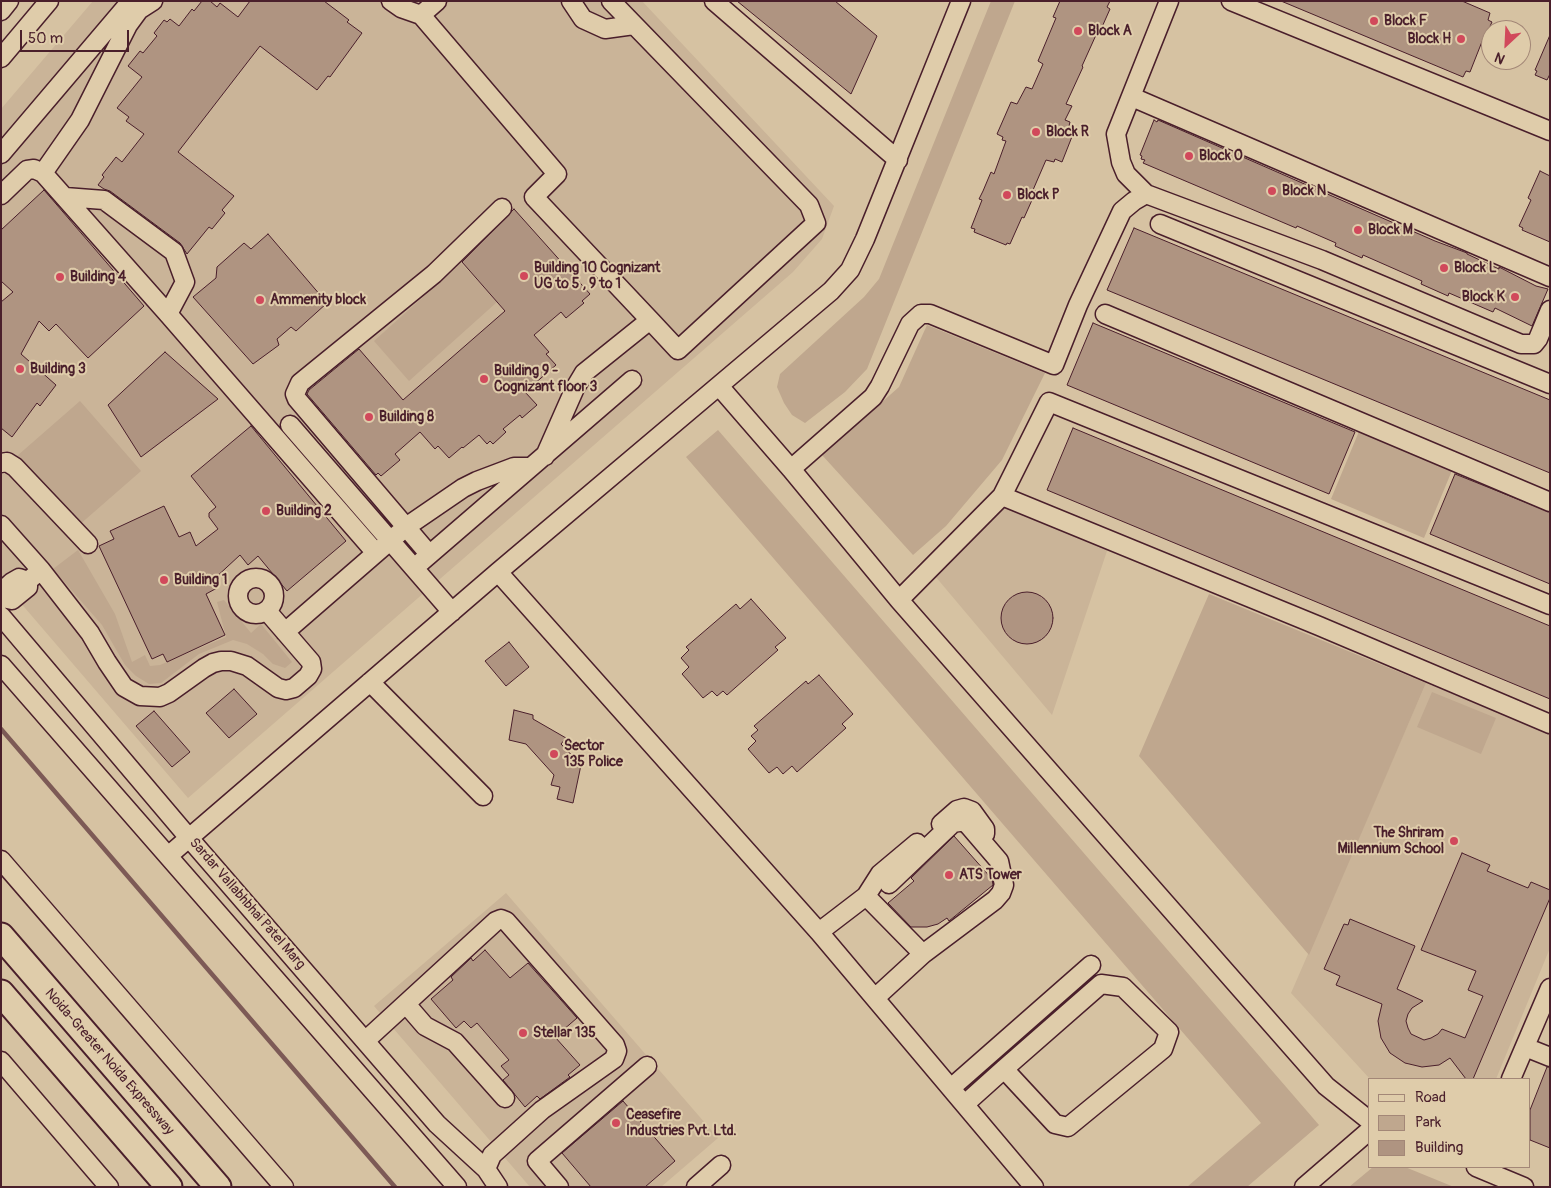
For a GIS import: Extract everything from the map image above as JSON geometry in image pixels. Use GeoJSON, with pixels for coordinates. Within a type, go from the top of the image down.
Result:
{"type":"FeatureCollection","features":[{"type":"Feature","properties":{"kind":"highway","name":"Noida-Greater Noida Expressway"},"geometry":{"type":"LineString","coordinates":[[1,936],[218,1187]]}},
{"type":"Feature","properties":{"kind":"highway"},"geometry":{"type":"LineString","coordinates":[[1,993],[169,1187]]}},
{"type":"Feature","properties":{"kind":"street"},"geometry":{"type":"LineString","coordinates":[[1,11],[9,1]]}},
{"type":"Feature","properties":{"kind":"street"},"geometry":{"type":"LineString","coordinates":[[1,58],[49,1]]}},
{"type":"Feature","properties":{"kind":"street"},"geometry":{"type":"LineString","coordinates":[[131,8],[139,10],[153,1]]}},
{"type":"Feature","properties":{"kind":"street"},"geometry":{"type":"LineString","coordinates":[[391,1],[401,8],[421,16],[558,174],[534,196],[678,350],[816,223],[809,204],[611,1]]}},
{"type":"Feature","properties":{"kind":"street"},"geometry":{"type":"LineString","coordinates":[[421,16],[437,1]]}},
{"type":"Feature","properties":{"kind":"street"},"geometry":{"type":"LineString","coordinates":[[571,1],[582,19],[605,29],[634,25]]}},
{"type":"Feature","properties":{"kind":"street"},"geometry":{"type":"LineString","coordinates":[[714,1],[898,160]]}},
{"type":"Feature","properties":{"kind":"street"},"geometry":{"type":"LineString","coordinates":[[168,856],[498,572],[831,291],[850,270],[865,239],[961,1]]}},
{"type":"Feature","properties":{"kind":"street"},"geometry":{"type":"LineString","coordinates":[[1169,1],[1116,134],[1121,162],[1126,174],[1146,194],[1322,260],[1521,344],[1534,344],[1550,310]]}},
{"type":"Feature","properties":{"kind":"street"},"geometry":{"type":"LineString","coordinates":[[1231,1],[1550,131]]}},
{"type":"Feature","properties":{"kind":"street"},"geometry":{"type":"LineString","coordinates":[[1,154],[131,8]]}},
{"type":"Feature","properties":{"kind":"street"},"geometry":{"type":"LineString","coordinates":[[43,173],[80,120],[128,25],[131,8]]}},
{"type":"Feature","properties":{"kind":"street"},"geometry":{"type":"LineString","coordinates":[[1132,97],[1550,278]]}},
{"type":"Feature","properties":{"kind":"street"},"geometry":{"type":"LineString","coordinates":[[1,195],[27,170],[34,169],[43,173],[376,553]]}},
{"type":"Feature","properties":{"kind":"street"},"geometry":{"type":"LineString","coordinates":[[791,470],[873,397],[910,324],[921,314],[930,314],[1054,365],[1078,305],[1122,211],[1134,200],[1146,194]]}},
{"type":"Feature","properties":{"kind":"street"},"geometry":{"type":"LineString","coordinates":[[65,197],[104,200],[174,252],[185,282],[168,314]]}},
{"type":"Feature","properties":{"kind":"street"},"geometry":{"type":"LineString","coordinates":[[429,554],[297,399],[296,389],[300,383],[434,274],[502,208]]}},
{"type":"Feature","properties":{"kind":"street"},"geometry":{"type":"LineString","coordinates":[[1160,224],[1550,384]]}},
{"type":"Feature","properties":{"kind":"street"},"geometry":{"type":"LineString","coordinates":[[1105,314],[1550,502]]}},
{"type":"Feature","properties":{"kind":"street"},"geometry":{"type":"LineString","coordinates":[[545,456],[575,388],[584,373],[650,320]]}},
{"type":"Feature","properties":{"kind":"street"},"geometry":{"type":"LineString","coordinates":[[414,568],[632,380]]}},
{"type":"Feature","properties":{"kind":"street"},"geometry":{"type":"LineString","coordinates":[[719,386],[899,600],[1326,1086],[1368,1119]]}},
{"type":"Feature","properties":{"kind":"street"},"geometry":{"type":"LineString","coordinates":[[899,600],[1002,496],[1049,402],[1550,605]]}},
{"type":"Feature","properties":{"kind":"street"},"geometry":{"type":"LineString","coordinates":[[290,425],[452,612]]}},
{"type":"Feature","properties":{"kind":"street"},"geometry":{"type":"LineString","coordinates":[[1,463],[7,462],[15,467],[88,544]]}},
{"type":"Feature","properties":{"kind":"street"},"geometry":{"type":"LineString","coordinates":[[285,632],[406,527],[463,488],[514,467],[530,467]]}},
{"type":"Feature","properties":{"kind":"street"},"geometry":{"type":"LineString","coordinates":[[1002,496],[1319,626],[1550,724]]}},
{"type":"Feature","properties":{"kind":"street"},"geometry":{"type":"LineString","coordinates":[[1,525],[35,576],[90,633],[124,687],[140,696],[160,697],[170,693],[213,662],[221,661],[231,661],[247,666],[278,688],[286,690],[294,688],[308,676],[312,669],[310,662],[267,610]]}},
{"type":"Feature","properties":{"kind":"street"},"geometry":{"type":"LineString","coordinates":[[498,572],[819,932],[1034,1187]]}},
{"type":"Feature","properties":{"kind":"street"},"geometry":{"type":"LineString","coordinates":[[2,599],[3,590],[12,582],[19,578],[35,576]]}},
{"type":"Feature","properties":{"kind":"street","name":"Sardar Vallabhbhai Patel Marg"},"geometry":{"type":"LineString","coordinates":[[1,616],[189,838],[437,1124],[486,1169],[498,1187]]}},
{"type":"Feature","properties":{"kind":"street","name":"Sardar Vallabhbhai Patel Marg"},"geometry":{"type":"LineString","coordinates":[[1,665],[457,1187]]}},
{"type":"Feature","properties":{"kind":"street"},"geometry":{"type":"LineString","coordinates":[[370,682],[483,796]]}},
{"type":"Feature","properties":{"kind":"street"},"geometry":{"type":"LineString","coordinates":[[819,932],[866,896],[880,874],[957,810],[964,808],[972,811],[985,829],[986,847]]}},
{"type":"Feature","properties":{"kind":"street"},"geometry":{"type":"LineString","coordinates":[[875,998],[923,954],[995,900],[1001,893],[1004,885],[999,861],[965,822],[953,824],[889,884]]}},
{"type":"Feature","properties":{"kind":"street"},"geometry":{"type":"LineString","coordinates":[[1,860],[284,1187]]}},
{"type":"Feature","properties":{"kind":"street"},"geometry":{"type":"LineString","coordinates":[[866,896],[923,954]]}},
{"type":"Feature","properties":{"kind":"street"},"geometry":{"type":"LineString","coordinates":[[365,1041],[496,921],[501,918],[506,920],[615,1045],[617,1051],[614,1059],[542,1110],[492,1155],[486,1169]]}},
{"type":"Feature","properties":{"kind":"street"},"geometry":{"type":"LineString","coordinates":[[951,1088],[1091,966]]}},
{"type":"Feature","properties":{"kind":"street"},"geometry":{"type":"LineString","coordinates":[[964,1104],[1004,1069],[1102,984],[1123,988],[1169,1032],[1163,1049],[1068,1127],[1055,1124],[1004,1069]]}},
{"type":"Feature","properties":{"kind":"street"},"geometry":{"type":"LineString","coordinates":[[1511,1078],[1550,988]]}},
{"type":"Feature","properties":{"kind":"street"},"geometry":{"type":"LineString","coordinates":[[406,1004],[425,1026],[455,1042],[505,1098]]}},
{"type":"Feature","properties":{"kind":"street"},"geometry":{"type":"LineString","coordinates":[[1525,1047],[1550,1057]]}},
{"type":"Feature","properties":{"kind":"street"},"geometry":{"type":"LineString","coordinates":[[1,1061],[109,1187]]}},
{"type":"Feature","properties":{"kind":"street"},"geometry":{"type":"LineString","coordinates":[[559,1187],[537,1161],[647,1066]]}},
{"type":"Feature","properties":{"kind":"street"},"geometry":{"type":"LineString","coordinates":[[1304,1187],[1368,1132]]}},
{"type":"Feature","properties":{"kind":"street"},"geometry":{"type":"LineString","coordinates":[[696,1187],[721,1165]]}},
{"type":"Feature","properties":{"kind":"street"},"geometry":{"type":"LineString","coordinates":[[1478,1168],[1524,1187]]}},
{"type":"Feature","properties":{"kind":"shaded area"},"geometry":{"type":"Polygon","coordinates":[[[93,1],[642,1],[834,206],[822,239],[793,272],[188,798],[1,580],[1,109],[93,1]]]}},
{"type":"Feature","properties":{"kind":"shaded area"},"geometry":{"type":"Polygon","coordinates":[[[999,503],[1108,548],[1052,715],[935,576],[999,503]]]}},
{"type":"Feature","properties":{"kind":"shaded area","name":"The Shriram Millennium School"},"geometry":{"type":"Polygon","coordinates":[[[1426,683],[1550,734],[1550,948],[1496,1078],[1369,1078],[1291,993],[1426,683]]]}},
{"type":"Feature","properties":{"kind":"shaded area"},"geometry":{"type":"Polygon","coordinates":[[[506,893],[718,1138],[661,1187],[530,1187],[374,1006],[506,893]]]}},
{"type":"Feature","properties":{"kind":"green space"},"geometry":{"type":"Polygon","coordinates":[[[991,1],[1015,1],[867,369],[845,392],[805,423],[792,415],[784,403],[777,387],[780,374],[864,297],[879,279],[991,1]]]}},
{"type":"Feature","properties":{"kind":"green space"},"geometry":{"type":"Polygon","coordinates":[[[461,263],[497,302],[409,381],[374,341],[461,263]]]}},
{"type":"Feature","properties":{"kind":"green space"},"geometry":{"type":"Polygon","coordinates":[[[927,325],[1045,373],[1002,460],[946,526],[913,555],[822,455],[899,387],[927,325]]]}},
{"type":"Feature","properties":{"kind":"green space"},"geometry":{"type":"Polygon","coordinates":[[[80,401],[141,471],[78,526],[17,456],[80,401]]]}},
{"type":"Feature","properties":{"kind":"green space"},"geometry":{"type":"Polygon","coordinates":[[[1360,429],[1453,468],[1424,538],[1331,499],[1360,429]]]}},
{"type":"Feature","properties":{"kind":"green space"},"geometry":{"type":"Polygon","coordinates":[[[718,430],[1319,1125],[1247,1187],[1187,1187],[1261,1123],[686,457],[718,430]]]}},
{"type":"Feature","properties":{"kind":"green space"},"geometry":{"type":"Polygon","coordinates":[[[78,550],[115,614],[132,662],[145,655],[150,666],[160,665],[226,637],[217,602],[224,600],[251,633],[261,624],[292,662],[285,668],[273,664],[263,654],[247,644],[233,640],[199,654],[161,683],[149,684],[136,676],[125,665],[102,625],[53,569],[78,550]]]}},
{"type":"Feature","properties":{"kind":"green space"},"geometry":{"type":"Polygon","coordinates":[[[1209,594],[1426,683],[1309,955],[1139,756],[1209,594]]]}},
{"type":"Feature","properties":{"kind":"green space"},"geometry":{"type":"Polygon","coordinates":[[[1432,692],[1496,718],[1481,754],[1417,727],[1432,692]]]}},
{"type":"Feature","properties":{"kind":"green space"},"geometry":{"type":"Polygon","coordinates":[[[1372,1168],[1407,1168],[1454,1187],[1349,1187],[1372,1168]]]}},
{"type":"Feature","properties":{"kind":"building"},"geometry":{"type":"Polygon","coordinates":[[[202,1],[210,1],[217,7],[220,3],[238,17],[250,1],[324,1],[349,20],[347,22],[362,33],[330,77],[328,76],[317,90],[260,46],[178,152],[234,196],[222,210],[225,213],[212,229],[209,227],[187,254],[180,243],[110,191],[98,185],[104,177],[102,175],[116,157],[122,162],[144,134],[126,121],[129,117],[117,108],[142,77],[128,66],[140,51],[143,53],[157,36],[154,33],[164,20],[167,22],[170,19],[179,26],[192,9],[194,11],[202,1]]]}},
{"type":"Feature","properties":{"kind":"building"},"geometry":{"type":"Polygon","coordinates":[[[737,1],[835,1],[877,36],[851,94],[737,1]]]}},
{"type":"Feature","properties":{"kind":"building"},"geometry":{"type":"Polygon","coordinates":[[[1060,1],[1110,1],[1107,7],[1110,9],[1098,36],[1096,35],[1066,104],[1072,106],[1065,120],[1070,122],[1069,126],[1075,129],[1062,162],[1055,159],[1054,162],[1046,160],[1033,190],[1036,191],[1024,218],[1022,217],[1010,244],[1007,243],[1006,245],[974,232],[975,229],[971,228],[982,200],[979,199],[991,172],[994,174],[1006,141],[1002,140],[1003,137],[997,134],[1011,102],[1017,104],[1026,87],[1032,89],[1043,64],[1038,61],[1056,18],[1053,17],[1060,1]]]}},
{"type":"Feature","properties":{"kind":"building"},"geometry":{"type":"Polygon","coordinates":[[[1281,1],[1462,1],[1490,13],[1488,20],[1481,20],[1481,44],[1470,72],[1466,71],[1463,77],[1281,1]]]}},
{"type":"Feature","properties":{"kind":"building"},"geometry":{"type":"Polygon","coordinates":[[[1550,35],[1550,74],[1547,80],[1535,75],[1537,71],[1535,70],[1550,35]]]}},
{"type":"Feature","properties":{"kind":"building"},"geometry":{"type":"Polygon","coordinates":[[[1154,120],[1157,122],[1158,120],[1435,241],[1467,253],[1536,286],[1548,289],[1532,326],[1495,308],[1493,312],[1449,293],[1448,296],[1421,284],[1422,281],[1363,255],[1362,258],[1335,246],[1336,243],[1143,163],[1145,160],[1141,159],[1142,156],[1140,155],[1154,120]]]}},
{"type":"Feature","properties":{"kind":"building"},"geometry":{"type":"Polygon","coordinates":[[[1540,171],[1550,176],[1550,242],[1522,230],[1523,228],[1519,226],[1531,200],[1528,198],[1540,171]]]}},
{"type":"Feature","properties":{"kind":"building","name":"Building 4"},"geometry":{"type":"Polygon","coordinates":[[[44,190],[144,306],[88,358],[56,324],[49,331],[39,321],[21,354],[56,385],[40,406],[37,403],[12,437],[1,428],[1,302],[13,292],[1,281],[1,230],[44,190]]]}},
{"type":"Feature","properties":{"kind":"building"},"geometry":{"type":"Polygon","coordinates":[[[514,209],[590,294],[582,301],[584,303],[566,318],[561,312],[534,335],[549,352],[546,354],[556,365],[525,392],[537,405],[522,418],[520,415],[503,429],[506,432],[493,444],[490,441],[487,444],[479,435],[449,458],[438,446],[435,449],[420,432],[395,454],[400,460],[381,476],[378,473],[376,475],[307,394],[309,390],[359,349],[403,400],[505,311],[462,262],[514,209]]]}},
{"type":"Feature","properties":{"kind":"building"},"geometry":{"type":"Polygon","coordinates":[[[1134,228],[1550,400],[1550,473],[1107,290],[1134,228]]]}},
{"type":"Feature","properties":{"kind":"building","name":"Ammenity block"},"geometry":{"type":"Polygon","coordinates":[[[268,234],[327,303],[296,331],[291,327],[277,339],[279,345],[253,364],[193,297],[216,278],[217,267],[244,243],[251,249],[268,234]]]}},
{"type":"Feature","properties":{"kind":"building"},"geometry":{"type":"Polygon","coordinates":[[[1093,323],[1355,432],[1329,494],[1067,385],[1093,323]]]}},
{"type":"Feature","properties":{"kind":"building"},"geometry":{"type":"Polygon","coordinates":[[[165,352],[218,399],[141,457],[108,405],[165,352]]]}},
{"type":"Feature","properties":{"kind":"building"},"geometry":{"type":"Polygon","coordinates":[[[251,426],[346,541],[287,591],[258,556],[248,565],[240,555],[213,580],[217,588],[206,594],[225,635],[167,662],[163,654],[152,659],[99,546],[114,539],[110,531],[164,506],[179,537],[190,532],[196,546],[218,529],[209,517],[209,513],[216,507],[191,476],[251,426]]]}},
{"type":"Feature","properties":{"kind":"building"},"geometry":{"type":"Polygon","coordinates":[[[1073,428],[1550,626],[1550,699],[1047,490],[1073,428]]]}},
{"type":"Feature","properties":{"kind":"building"},"geometry":{"type":"Polygon","coordinates":[[[1455,474],[1550,512],[1550,584],[1430,534],[1455,474]]]}},
{"type":"Feature","properties":{"kind":"building"},"geometry":{"type":"Polygon","coordinates":[[[1022,592],[1032,592],[1046,599],[1053,613],[1053,623],[1046,637],[1032,644],[1022,644],[1012,640],[1005,633],[1001,623],[1001,613],[1005,603],[1012,596],[1022,592]]]}},
{"type":"Feature","properties":{"kind":"building"},"geometry":{"type":"Polygon","coordinates":[[[751,599],[786,638],[775,647],[778,650],[727,695],[723,691],[717,696],[712,691],[703,698],[682,674],[689,667],[681,658],[689,650],[686,647],[736,604],[740,609],[751,599]]]}},
{"type":"Feature","properties":{"kind":"building"},"geometry":{"type":"Polygon","coordinates":[[[509,642],[529,667],[506,686],[485,661],[509,642]]]}},
{"type":"Feature","properties":{"kind":"building"},"geometry":{"type":"Polygon","coordinates":[[[819,675],[853,714],[842,724],[846,728],[797,772],[792,766],[783,774],[777,767],[769,773],[748,749],[756,741],[751,736],[758,730],[754,726],[806,681],[808,684],[819,675]]]}},
{"type":"Feature","properties":{"kind":"building"},"geometry":{"type":"Polygon","coordinates":[[[234,689],[257,714],[229,738],[206,713],[234,689]]]}},
{"type":"Feature","properties":{"kind":"building","name":"Sector 135 Police"},"geometry":{"type":"Polygon","coordinates":[[[514,710],[533,715],[533,719],[566,738],[561,744],[581,765],[573,803],[557,799],[560,787],[551,785],[554,775],[526,744],[509,740],[514,710]]]}},
{"type":"Feature","properties":{"kind":"building"},"geometry":{"type":"Polygon","coordinates":[[[154,711],[190,752],[172,767],[136,726],[154,711]]]}},
{"type":"Feature","properties":{"kind":"building","name":"ATS Tower"},"geometry":{"type":"Polygon","coordinates":[[[954,836],[992,879],[993,885],[949,921],[947,918],[938,924],[927,927],[911,927],[888,903],[914,881],[911,878],[954,836]]]}},
{"type":"Feature","properties":{"kind":"building"},"geometry":{"type":"Polygon","coordinates":[[[1462,853],[1490,865],[1487,871],[1528,888],[1531,882],[1550,890],[1550,898],[1473,1078],[1465,1078],[1450,1058],[1439,1065],[1422,1067],[1405,1063],[1390,1053],[1381,1038],[1378,1021],[1382,1004],[1336,985],[1340,976],[1324,969],[1344,924],[1348,925],[1350,919],[1415,946],[1397,989],[1423,1001],[1412,1008],[1408,1014],[1406,1021],[1411,1034],[1424,1040],[1438,1034],[1442,1029],[1465,1038],[1483,996],[1468,990],[1476,971],[1421,950],[1462,853]]]}},
{"type":"Feature","properties":{"kind":"building","name":"Stellar 135"},"geometry":{"type":"Polygon","coordinates":[[[485,950],[510,978],[528,963],[577,1018],[555,1037],[580,1065],[568,1075],[570,1077],[540,1099],[537,1096],[525,1107],[503,1080],[509,1075],[501,1066],[509,1060],[477,1023],[471,1028],[464,1021],[456,1028],[431,999],[453,980],[451,977],[471,958],[473,961],[485,950]]]}},
{"type":"Feature","properties":{"kind":"building"},"geometry":{"type":"Polygon","coordinates":[[[1547,1067],[1550,1067],[1550,1148],[1531,1140],[1531,1107],[1547,1067]]]}},
{"type":"Feature","properties":{"kind":"building","name":"Ceasefire Industries Pvt. Ltd."},"geometry":{"type":"Polygon","coordinates":[[[623,1101],[675,1161],[645,1187],[591,1187],[562,1153],[623,1101]]]}},
{"type":"Feature","properties":{"kind":"waterway"},"geometry":{"type":"LineString","coordinates":[[1,729],[395,1187]]}},
{"type":"Feature","properties":{"kind":"place","name":"Block F"},"geometry":{"type":"Point","coordinates":[1374,21]}},
{"type":"Feature","properties":{"kind":"place","name":"Block A"},"geometry":{"type":"Point","coordinates":[1078,31]}},
{"type":"Feature","properties":{"kind":"place","name":"Block H"},"geometry":{"type":"Point","coordinates":[1461,39]}},
{"type":"Feature","properties":{"kind":"place","name":"Block R"},"geometry":{"type":"Point","coordinates":[1036,132]}},
{"type":"Feature","properties":{"kind":"place","name":"Block O"},"geometry":{"type":"Point","coordinates":[1189,156]}},
{"type":"Feature","properties":{"kind":"place","name":"Block N"},"geometry":{"type":"Point","coordinates":[1272,191]}},
{"type":"Feature","properties":{"kind":"place","name":"Block P"},"geometry":{"type":"Point","coordinates":[1007,195]}},
{"type":"Feature","properties":{"kind":"place","name":"Block M"},"geometry":{"type":"Point","coordinates":[1358,230]}},
{"type":"Feature","properties":{"kind":"place","name":"Block L"},"geometry":{"type":"Point","coordinates":[1444,268]}},
{"type":"Feature","properties":{"kind":"place","name":"Building 10 Cognizant UG to 5 , 9 to 1"},"geometry":{"type":"Point","coordinates":[524,276]}},
{"type":"Feature","properties":{"kind":"place","name":"Building 4"},"geometry":{"type":"Point","coordinates":[60,277]}},
{"type":"Feature","properties":{"kind":"place","name":"Block K"},"geometry":{"type":"Point","coordinates":[1515,297]}},
{"type":"Feature","properties":{"kind":"place","name":"Ammenity block"},"geometry":{"type":"Point","coordinates":[260,300]}},
{"type":"Feature","properties":{"kind":"place","name":"Building 3"},"geometry":{"type":"Point","coordinates":[20,369]}},
{"type":"Feature","properties":{"kind":"place","name":"Building 9 - Cognizant floor 3"},"geometry":{"type":"Point","coordinates":[484,379]}},
{"type":"Feature","properties":{"kind":"place","name":"Building 8"},"geometry":{"type":"Point","coordinates":[369,417]}},
{"type":"Feature","properties":{"kind":"place","name":"Building 2"},"geometry":{"type":"Point","coordinates":[266,511]}},
{"type":"Feature","properties":{"kind":"place","name":"Building 1"},"geometry":{"type":"Point","coordinates":[164,580]}},
{"type":"Feature","properties":{"kind":"place","name":"Sector 135 Police"},"geometry":{"type":"Point","coordinates":[554,754]}},
{"type":"Feature","properties":{"kind":"place","name":"The Shriram Millennium School"},"geometry":{"type":"Point","coordinates":[1454,841]}},
{"type":"Feature","properties":{"kind":"place","name":"ATS Tower"},"geometry":{"type":"Point","coordinates":[949,875]}},
{"type":"Feature","properties":{"kind":"place","name":"Stellar 135"},"geometry":{"type":"Point","coordinates":[523,1033]}},
{"type":"Feature","properties":{"kind":"place","name":"Ceasefire Industries Pvt. Ltd."},"geometry":{"type":"Point","coordinates":[616,1123]}}]}
